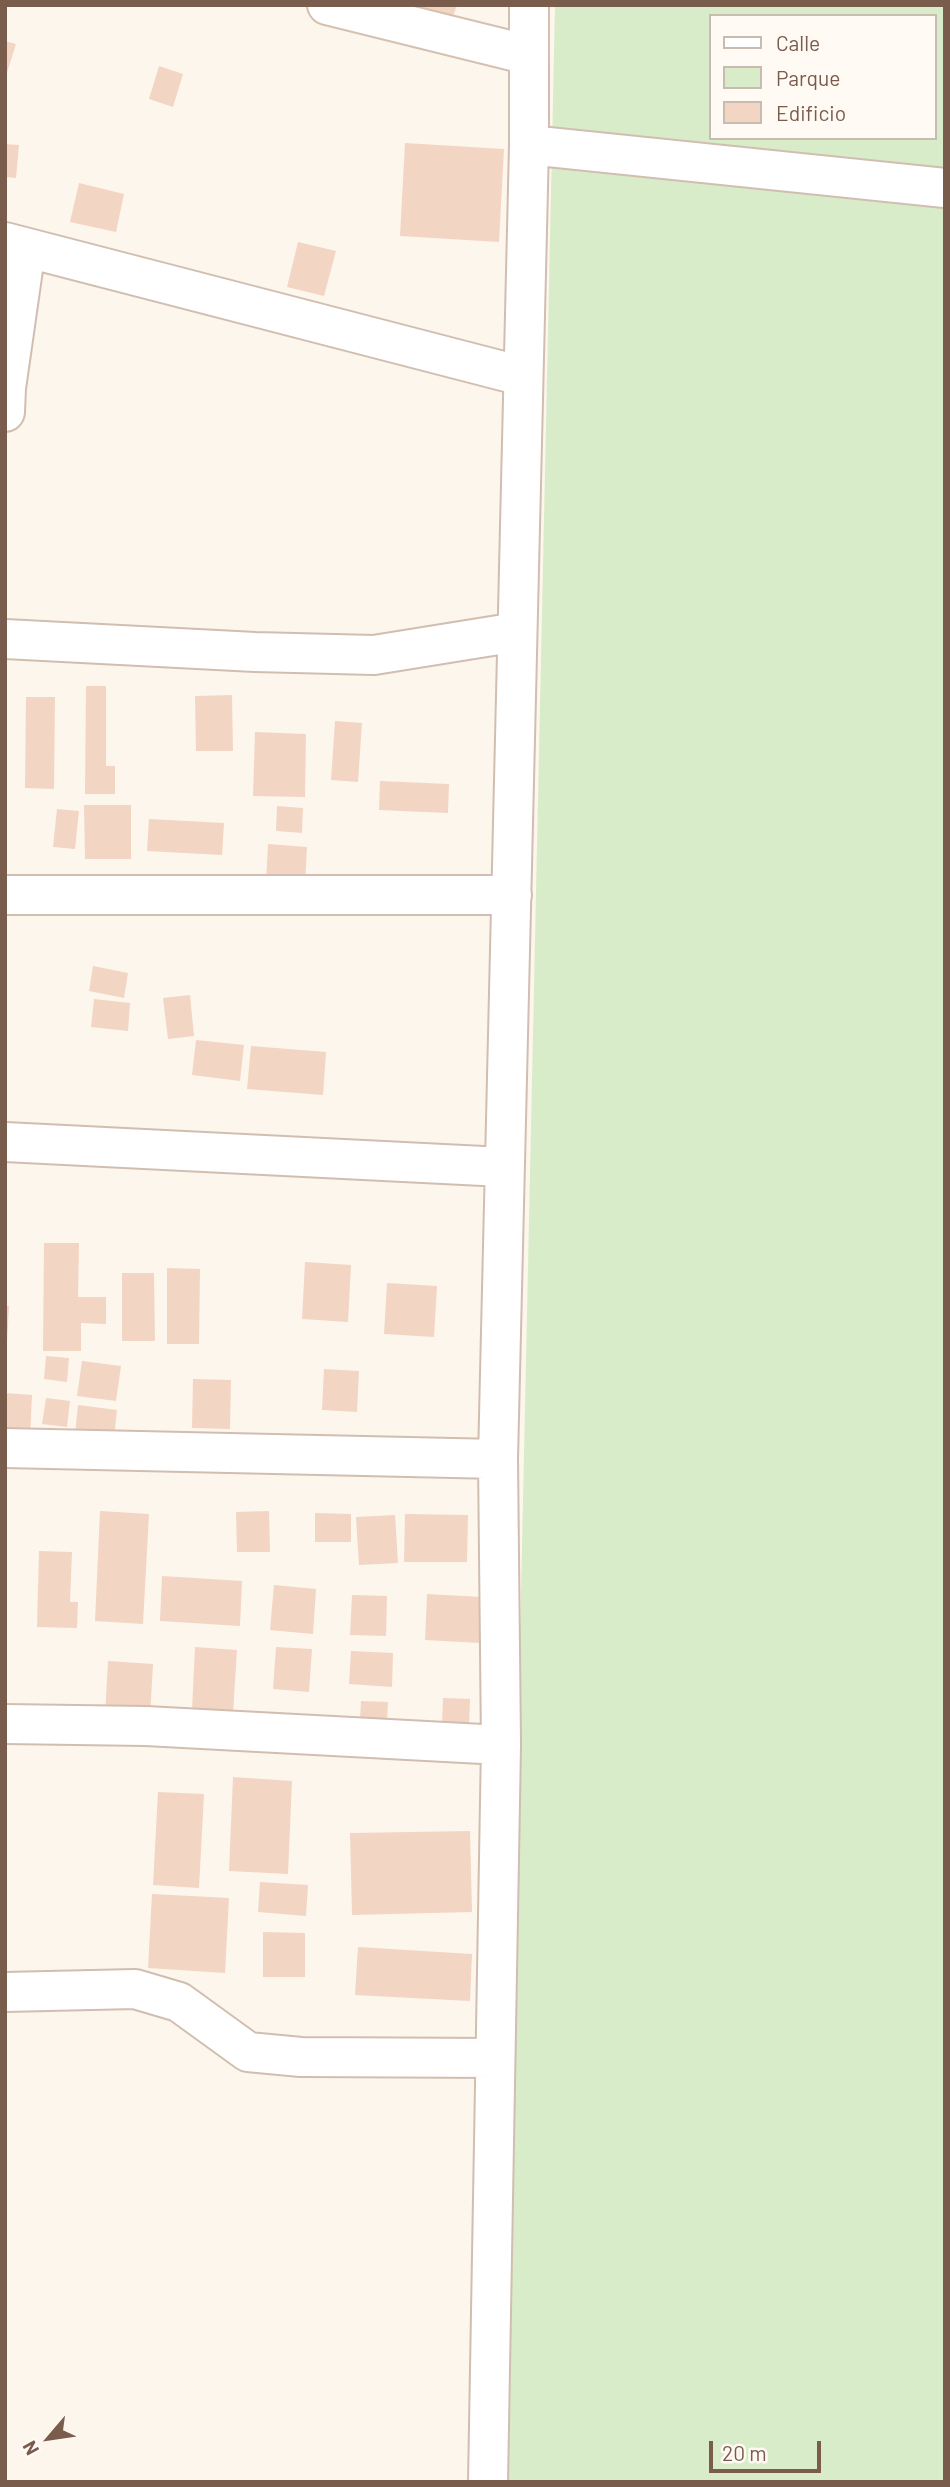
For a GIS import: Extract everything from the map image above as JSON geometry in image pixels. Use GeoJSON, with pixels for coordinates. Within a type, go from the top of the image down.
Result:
{"type":"FeatureCollection","features":[{"type":"Feature","properties":{"kind":"street"},"geometry":{"type":"LineString","coordinates":[[327,5],[529,55]]}},
{"type":"Feature","properties":{"kind":"street"},"geometry":{"type":"LineString","coordinates":[[488,2482],[501,1745],[498,1459],[529,145],[529,5]]}},
{"type":"Feature","properties":{"kind":"street"},"geometry":{"type":"LineString","coordinates":[[529,145],[945,188]]}},
{"type":"Feature","properties":{"kind":"street"},"geometry":{"type":"LineString","coordinates":[[5,412],[15,245],[523,376]]}},
{"type":"Feature","properties":{"kind":"street"},"geometry":{"type":"LineString","coordinates":[[5,639],[255,652],[373,655],[517,632]]}},
{"type":"Feature","properties":{"kind":"street"},"geometry":{"type":"LineString","coordinates":[[5,895],[512,895]]}},
{"type":"Feature","properties":{"kind":"street"},"geometry":{"type":"LineString","coordinates":[[5,1142],[503,1167]]}},
{"type":"Feature","properties":{"kind":"street"},"geometry":{"type":"LineString","coordinates":[[5,1448],[498,1459]]}},
{"type":"Feature","properties":{"kind":"street"},"geometry":{"type":"LineString","coordinates":[[5,1724],[146,1726],[501,1745]]}},
{"type":"Feature","properties":{"kind":"street"},"geometry":{"type":"LineString","coordinates":[[5,1992],[135,1990],[179,2002],[248,2052],[301,2057],[495,2058]]}},
{"type":"Feature","properties":{"kind":"green space"},"geometry":{"type":"Polygon","coordinates":[[[555,5],[945,5],[945,2482],[502,2482],[555,5]]]}},
{"type":"Feature","properties":{"kind":"building"},"geometry":{"type":"Polygon","coordinates":[[[457,5],[452,20],[411,7],[457,5]]]}},
{"type":"Feature","properties":{"kind":"building"},"geometry":{"type":"Polygon","coordinates":[[[5,41],[16,44],[6,76],[5,76],[5,41]]]}},
{"type":"Feature","properties":{"kind":"building"},"geometry":{"type":"Polygon","coordinates":[[[159,66],[183,74],[173,107],[149,99],[159,66]]]}},
{"type":"Feature","properties":{"kind":"building"},"geometry":{"type":"Polygon","coordinates":[[[405,143],[504,149],[499,242],[400,236],[405,143]]]}},
{"type":"Feature","properties":{"kind":"building"},"geometry":{"type":"Polygon","coordinates":[[[5,144],[19,145],[16,178],[5,177],[5,144]]]}},
{"type":"Feature","properties":{"kind":"building"},"geometry":{"type":"Polygon","coordinates":[[[79,183],[124,194],[116,232],[70,222],[79,183]]]}},
{"type":"Feature","properties":{"kind":"building"},"geometry":{"type":"Polygon","coordinates":[[[298,242],[336,251],[324,296],[287,287],[298,242]]]}},
{"type":"Feature","properties":{"kind":"building"},"geometry":{"type":"Polygon","coordinates":[[[86,686],[106,686],[106,766],[115,766],[115,794],[85,794],[86,686]]]}},
{"type":"Feature","properties":{"kind":"building"},"geometry":{"type":"Polygon","coordinates":[[[232,695],[233,751],[196,751],[195,696],[232,695]]]}},
{"type":"Feature","properties":{"kind":"building"},"geometry":{"type":"Polygon","coordinates":[[[26,697],[55,697],[54,789],[25,788],[26,697]]]}},
{"type":"Feature","properties":{"kind":"building"},"geometry":{"type":"Polygon","coordinates":[[[335,721],[362,723],[358,782],[331,780],[335,721]]]}},
{"type":"Feature","properties":{"kind":"building"},"geometry":{"type":"Polygon","coordinates":[[[255,732],[306,734],[305,797],[253,796],[255,732]]]}},
{"type":"Feature","properties":{"kind":"building"},"geometry":{"type":"Polygon","coordinates":[[[380,781],[449,784],[448,813],[379,810],[380,781]]]}},
{"type":"Feature","properties":{"kind":"building"},"geometry":{"type":"Polygon","coordinates":[[[84,805],[131,805],[131,859],[85,859],[84,805]]]}},
{"type":"Feature","properties":{"kind":"building"},"geometry":{"type":"Polygon","coordinates":[[[277,806],[303,808],[302,833],[276,831],[277,806]]]}},
{"type":"Feature","properties":{"kind":"building"},"geometry":{"type":"Polygon","coordinates":[[[57,809],[79,811],[75,849],[53,847],[57,809]]]}},
{"type":"Feature","properties":{"kind":"building"},"geometry":{"type":"Polygon","coordinates":[[[149,819],[224,823],[222,855],[147,851],[149,819]]]}},
{"type":"Feature","properties":{"kind":"building"},"geometry":{"type":"Polygon","coordinates":[[[268,844],[307,847],[305,885],[266,883],[268,844]]]}},
{"type":"Feature","properties":{"kind":"building"},"geometry":{"type":"Polygon","coordinates":[[[93,966],[128,973],[124,998],[89,991],[93,966]]]}},
{"type":"Feature","properties":{"kind":"building"},"geometry":{"type":"Polygon","coordinates":[[[190,995],[194,1036],[168,1039],[163,998],[190,995]]]}},
{"type":"Feature","properties":{"kind":"building"},"geometry":{"type":"Polygon","coordinates":[[[94,999],[130,1003],[128,1031],[91,1027],[94,999]]]}},
{"type":"Feature","properties":{"kind":"building"},"geometry":{"type":"Polygon","coordinates":[[[196,1040],[244,1045],[240,1081],[192,1075],[196,1040]]]}},
{"type":"Feature","properties":{"kind":"building"},"geometry":{"type":"Polygon","coordinates":[[[251,1046],[326,1052],[323,1095],[247,1089],[251,1046]]]}},
{"type":"Feature","properties":{"kind":"building"},"geometry":{"type":"Polygon","coordinates":[[[44,1243],[79,1243],[78,1297],[106,1297],[106,1324],[81,1323],[81,1351],[43,1351],[44,1243]]]}},
{"type":"Feature","properties":{"kind":"building"},"geometry":{"type":"Polygon","coordinates":[[[305,1262],[351,1265],[348,1322],[302,1319],[305,1262]]]}},
{"type":"Feature","properties":{"kind":"building"},"geometry":{"type":"Polygon","coordinates":[[[167,1268],[200,1269],[199,1344],[167,1344],[167,1268]]]}},
{"type":"Feature","properties":{"kind":"building"},"geometry":{"type":"Polygon","coordinates":[[[122,1273],[154,1273],[155,1341],[122,1341],[122,1273]]]}},
{"type":"Feature","properties":{"kind":"building"},"geometry":{"type":"Polygon","coordinates":[[[387,1283],[437,1286],[434,1337],[384,1334],[387,1283]]]}},
{"type":"Feature","properties":{"kind":"building"},"geometry":{"type":"Polygon","coordinates":[[[5,1306],[9,1306],[7,1343],[5,1343],[5,1306]]]}},
{"type":"Feature","properties":{"kind":"building"},"geometry":{"type":"Polygon","coordinates":[[[46,1356],[69,1358],[67,1382],[44,1379],[46,1356]]]}},
{"type":"Feature","properties":{"kind":"building"},"geometry":{"type":"Polygon","coordinates":[[[82,1361],[121,1366],[116,1401],[77,1396],[82,1361]]]}},
{"type":"Feature","properties":{"kind":"building"},"geometry":{"type":"Polygon","coordinates":[[[324,1369],[359,1371],[357,1412],[322,1410],[324,1369]]]}},
{"type":"Feature","properties":{"kind":"building"},"geometry":{"type":"Polygon","coordinates":[[[193,1379],[231,1380],[230,1429],[192,1428],[193,1379]]]}},
{"type":"Feature","properties":{"kind":"building"},"geometry":{"type":"Polygon","coordinates":[[[5,1393],[32,1395],[30,1439],[5,1437],[5,1393]]]}},
{"type":"Feature","properties":{"kind":"building"},"geometry":{"type":"Polygon","coordinates":[[[46,1398],[70,1401],[67,1427],[42,1424],[46,1398]]]}},
{"type":"Feature","properties":{"kind":"building"},"geometry":{"type":"Polygon","coordinates":[[[78,1405],[117,1410],[114,1438],[75,1434],[78,1405]]]}},
{"type":"Feature","properties":{"kind":"building"},"geometry":{"type":"Polygon","coordinates":[[[100,1511],[149,1514],[143,1624],[95,1621],[100,1511]]]}},
{"type":"Feature","properties":{"kind":"building"},"geometry":{"type":"Polygon","coordinates":[[[269,1511],[270,1552],[237,1552],[236,1512],[269,1511]]]}},
{"type":"Feature","properties":{"kind":"building"},"geometry":{"type":"Polygon","coordinates":[[[315,1513],[351,1514],[351,1542],[315,1542],[315,1513]]]}},
{"type":"Feature","properties":{"kind":"building"},"geometry":{"type":"Polygon","coordinates":[[[405,1514],[468,1515],[467,1562],[404,1562],[405,1514]]]}},
{"type":"Feature","properties":{"kind":"building"},"geometry":{"type":"Polygon","coordinates":[[[395,1515],[398,1563],[359,1565],[356,1517],[395,1515]]]}},
{"type":"Feature","properties":{"kind":"building"},"geometry":{"type":"Polygon","coordinates":[[[39,1551],[72,1552],[70,1602],[78,1602],[77,1628],[37,1627],[39,1551]]]}},
{"type":"Feature","properties":{"kind":"building"},"geometry":{"type":"Polygon","coordinates":[[[162,1576],[242,1581],[240,1626],[160,1621],[162,1576]]]}},
{"type":"Feature","properties":{"kind":"building"},"geometry":{"type":"Polygon","coordinates":[[[274,1585],[316,1589],[313,1634],[270,1630],[274,1585]]]}},
{"type":"Feature","properties":{"kind":"building"},"geometry":{"type":"Polygon","coordinates":[[[427,1594],[482,1597],[480,1643],[425,1640],[427,1594]]]}},
{"type":"Feature","properties":{"kind":"building"},"geometry":{"type":"Polygon","coordinates":[[[352,1595],[387,1596],[386,1636],[350,1635],[352,1595]]]}},
{"type":"Feature","properties":{"kind":"building"},"geometry":{"type":"Polygon","coordinates":[[[195,1647],[237,1650],[233,1713],[192,1710],[195,1647]]]}},
{"type":"Feature","properties":{"kind":"building"},"geometry":{"type":"Polygon","coordinates":[[[276,1647],[312,1649],[309,1692],[273,1689],[276,1647]]]}},
{"type":"Feature","properties":{"kind":"building"},"geometry":{"type":"Polygon","coordinates":[[[351,1651],[393,1653],[392,1687],[349,1684],[351,1651]]]}},
{"type":"Feature","properties":{"kind":"building"},"geometry":{"type":"Polygon","coordinates":[[[108,1661],[153,1664],[150,1717],[105,1715],[108,1661]]]}},
{"type":"Feature","properties":{"kind":"building"},"geometry":{"type":"Polygon","coordinates":[[[443,1698],[470,1699],[469,1727],[442,1725],[443,1698]]]}},
{"type":"Feature","properties":{"kind":"building"},"geometry":{"type":"Polygon","coordinates":[[[361,1701],[388,1702],[387,1722],[360,1720],[361,1701]]]}},
{"type":"Feature","properties":{"kind":"building"},"geometry":{"type":"Polygon","coordinates":[[[233,1777],[292,1781],[288,1874],[229,1871],[233,1777]]]}},
{"type":"Feature","properties":{"kind":"building"},"geometry":{"type":"Polygon","coordinates":[[[158,1792],[204,1794],[199,1888],[153,1885],[158,1792]]]}},
{"type":"Feature","properties":{"kind":"building"},"geometry":{"type":"Polygon","coordinates":[[[470,1831],[472,1912],[352,1915],[350,1833],[470,1831]]]}},
{"type":"Feature","properties":{"kind":"building"},"geometry":{"type":"Polygon","coordinates":[[[260,1882],[308,1885],[306,1916],[258,1912],[260,1882]]]}},
{"type":"Feature","properties":{"kind":"building"},"geometry":{"type":"Polygon","coordinates":[[[152,1894],[229,1898],[225,1973],[148,1968],[152,1894]]]}},
{"type":"Feature","properties":{"kind":"building"},"geometry":{"type":"Polygon","coordinates":[[[263,1932],[305,1933],[305,1977],[263,1977],[263,1932]]]}},
{"type":"Feature","properties":{"kind":"building"},"geometry":{"type":"Polygon","coordinates":[[[358,1947],[472,1954],[470,2001],[355,1995],[358,1947]]]}}]}
